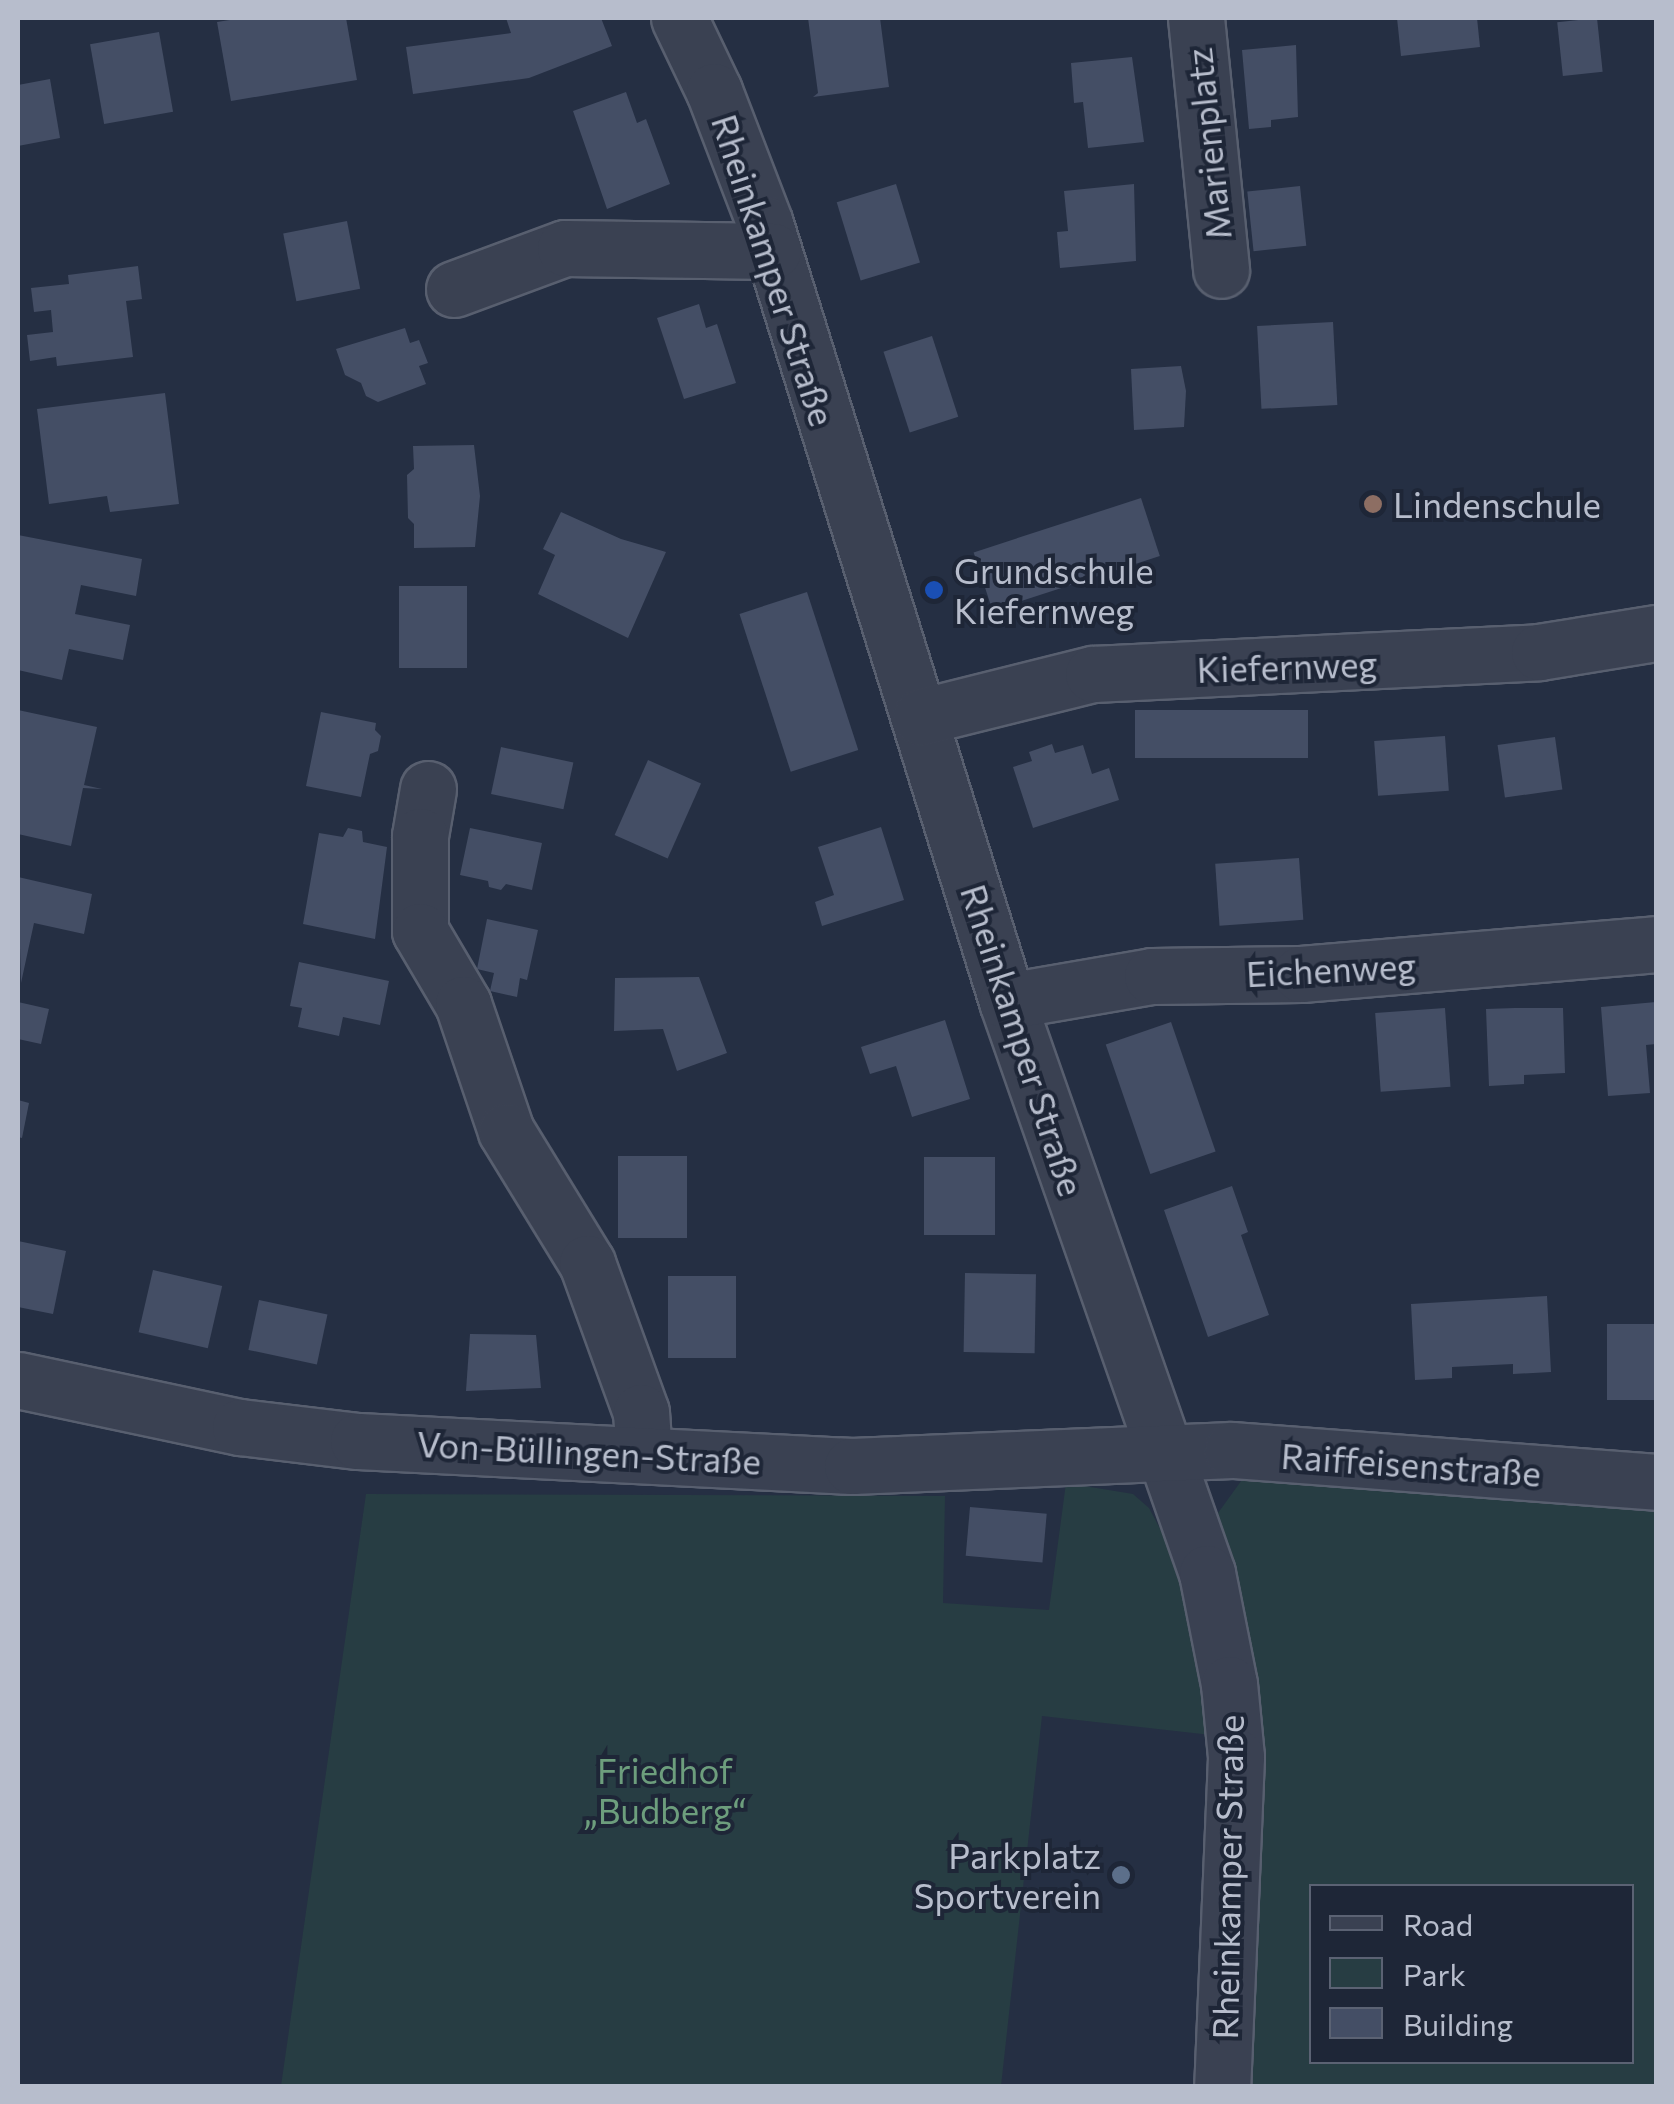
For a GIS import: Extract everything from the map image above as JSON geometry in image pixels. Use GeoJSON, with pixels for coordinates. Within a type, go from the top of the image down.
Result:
{"type":"FeatureCollection","features":[{"type":"Feature","properties":{"kind":"street","name":"Rheinkamper Straße"},"geometry":{"type":"LineString","coordinates":[[679,18],[714,91],[773,251],[1007,1001],[1207,1573],[1231,1702],[1236,1757],[1222,2086]]}},
{"type":"Feature","properties":{"kind":"street","name":"Marienplatz"},"geometry":{"type":"LineString","coordinates":[[1196,18],[1222,270]]}},
{"type":"Feature","properties":{"kind":"street"},"geometry":{"type":"LineString","coordinates":[[454,289],[565,248],[773,251]]}},
{"type":"Feature","properties":{"kind":"street","name":"Kiefernweg"},"geometry":{"type":"LineString","coordinates":[[920,717],[1093,674],[1540,652],[1656,633]]}},
{"type":"Feature","properties":{"kind":"street"},"geometry":{"type":"LineString","coordinates":[[428,789],[419,849],[420,931],[463,1004],[506,1130],[530,1176],[588,1263],[641,1412],[644,1455]]}},
{"type":"Feature","properties":{"kind":"street","name":"Eichenweg"},"geometry":{"type":"LineString","coordinates":[[1007,1001],[1152,976],[1301,974],[1656,944]]}},
{"type":"Feature","properties":{"kind":"street","name":"Von-Büllingen-Straße"},"geometry":{"type":"LineString","coordinates":[[18,1380],[240,1427],[358,1441],[852,1466],[1166,1453]]}},
{"type":"Feature","properties":{"kind":"street","name":"Raiffeisenstraße"},"geometry":{"type":"LineString","coordinates":[[1166,1453],[1232,1450],[1656,1482]]}},
{"type":"Feature","properties":{"kind":"green space"},"geometry":{"type":"Polygon","coordinates":[[[1244,1477],[1656,1500],[1656,2086],[1243,2086],[1259,1837],[1254,1663],[1218,1513],[1244,1477]]]}},
{"type":"Feature","properties":{"kind":"green space","name":"Friedhof „Budberg“"},"geometry":{"type":"Polygon","coordinates":[[[1066,1483],[1133,1494],[1149,1508],[1189,1583],[1220,1736],[1042,1716],[1001,2086],[281,2086],[366,1494],[945,1496],[943,1603],[1049,1610],[1066,1483]]]}},
{"type":"Feature","properties":{"kind":"building"},"geometry":{"type":"Polygon","coordinates":[[[242,18],[346,18],[357,80],[231,101],[217,22],[242,18]]]}},
{"type":"Feature","properties":{"kind":"building"},"geometry":{"type":"Polygon","coordinates":[[[506,18],[601,18],[612,46],[529,78],[413,94],[406,47],[511,33],[506,18]]]}},
{"type":"Feature","properties":{"kind":"building"},"geometry":{"type":"Polygon","coordinates":[[[808,18],[880,18],[889,87],[813,97],[818,93],[808,18]]]}},
{"type":"Feature","properties":{"kind":"building"},"geometry":{"type":"Polygon","coordinates":[[[1397,18],[1477,18],[1480,47],[1401,56],[1397,18]]]}},
{"type":"Feature","properties":{"kind":"building"},"geometry":{"type":"Polygon","coordinates":[[[1597,18],[1603,72],[1563,76],[1557,22],[1597,18]]]}},
{"type":"Feature","properties":{"kind":"building"},"geometry":{"type":"Polygon","coordinates":[[[159,32],[173,112],[104,124],[90,44],[159,32]]]}},
{"type":"Feature","properties":{"kind":"building"},"geometry":{"type":"Polygon","coordinates":[[[1296,45],[1298,117],[1271,120],[1271,127],[1249,129],[1242,50],[1296,45]]]}},
{"type":"Feature","properties":{"kind":"building"},"geometry":{"type":"Polygon","coordinates":[[[1132,57],[1144,142],[1088,148],[1083,102],[1074,103],[1071,63],[1132,57]]]}},
{"type":"Feature","properties":{"kind":"building"},"geometry":{"type":"Polygon","coordinates":[[[50,79],[60,138],[18,146],[18,85],[50,79]]]}},
{"type":"Feature","properties":{"kind":"building"},"geometry":{"type":"Polygon","coordinates":[[[626,92],[637,123],[646,119],[670,184],[607,209],[573,111],[626,92]]]}},
{"type":"Feature","properties":{"kind":"building"},"geometry":{"type":"Polygon","coordinates":[[[896,184],[920,262],[861,281],[837,202],[896,184]]]}},
{"type":"Feature","properties":{"kind":"building"},"geometry":{"type":"Polygon","coordinates":[[[1134,184],[1136,261],[1060,268],[1057,232],[1068,231],[1064,191],[1134,184]]]}},
{"type":"Feature","properties":{"kind":"building"},"geometry":{"type":"Polygon","coordinates":[[[1300,186],[1306,246],[1254,251],[1247,192],[1300,186]]]}},
{"type":"Feature","properties":{"kind":"building"},"geometry":{"type":"Polygon","coordinates":[[[347,221],[360,289],[296,301],[283,233],[347,221]]]}},
{"type":"Feature","properties":{"kind":"building"},"geometry":{"type":"Polygon","coordinates":[[[138,266],[142,299],[126,301],[133,357],[57,366],[56,357],[30,361],[27,335],[53,332],[51,310],[34,312],[31,288],[69,284],[68,275],[138,266]]]}},
{"type":"Feature","properties":{"kind":"building"},"geometry":{"type":"Polygon","coordinates":[[[699,304],[706,328],[717,324],[736,383],[684,399],[657,318],[699,304]]]}},
{"type":"Feature","properties":{"kind":"building"},"geometry":{"type":"Polygon","coordinates":[[[1333,322],[1337,405],[1261,409],[1257,326],[1333,322]]]}},
{"type":"Feature","properties":{"kind":"building"},"geometry":{"type":"Polygon","coordinates":[[[405,328],[410,343],[419,340],[428,363],[419,366],[426,384],[378,402],[366,396],[361,383],[345,375],[336,349],[405,328]]]}},
{"type":"Feature","properties":{"kind":"building"},"geometry":{"type":"Polygon","coordinates":[[[932,336],[958,417],[910,433],[883,352],[932,336]]]}},
{"type":"Feature","properties":{"kind":"building"},"geometry":{"type":"Polygon","coordinates":[[[1181,366],[1186,391],[1184,427],[1134,430],[1131,369],[1181,366]]]}},
{"type":"Feature","properties":{"kind":"building"},"geometry":{"type":"Polygon","coordinates":[[[165,393],[179,504],[110,512],[107,496],[49,504],[37,409],[165,393]]]}},
{"type":"Feature","properties":{"kind":"building"},"geometry":{"type":"Polygon","coordinates":[[[474,445],[480,496],[475,547],[414,548],[414,524],[408,518],[407,475],[414,469],[413,446],[474,445]]]}},
{"type":"Feature","properties":{"kind":"building"},"geometry":{"type":"Polygon","coordinates":[[[1141,498],[1160,556],[992,610],[974,552],[1141,498]]]}},
{"type":"Feature","properties":{"kind":"building"},"geometry":{"type":"Polygon","coordinates":[[[561,512],[621,539],[666,552],[628,638],[538,594],[555,555],[543,549],[561,512]]]}},
{"type":"Feature","properties":{"kind":"building"},"geometry":{"type":"Polygon","coordinates":[[[18,535],[142,559],[136,596],[81,585],[75,614],[130,625],[123,660],[69,649],[62,680],[18,670],[18,535]]]}},
{"type":"Feature","properties":{"kind":"building"},"geometry":{"type":"Polygon","coordinates":[[[399,586],[467,586],[467,668],[399,668],[399,586]]]}},
{"type":"Feature","properties":{"kind":"building"},"geometry":{"type":"Polygon","coordinates":[[[807,592],[858,750],[791,772],[739,614],[807,592]]]}},
{"type":"Feature","properties":{"kind":"building"},"geometry":{"type":"Polygon","coordinates":[[[18,710],[97,727],[84,785],[102,789],[83,788],[71,846],[18,834],[18,710]]]}},
{"type":"Feature","properties":{"kind":"building"},"geometry":{"type":"Polygon","coordinates":[[[1135,710],[1308,710],[1308,758],[1135,758],[1135,710]]]}},
{"type":"Feature","properties":{"kind":"building"},"geometry":{"type":"Polygon","coordinates":[[[321,712],[376,723],[375,730],[381,736],[378,751],[370,754],[361,797],[306,786],[321,712]]]}},
{"type":"Feature","properties":{"kind":"building"},"geometry":{"type":"Polygon","coordinates":[[[1445,736],[1449,791],[1378,796],[1374,741],[1445,736]]]}},
{"type":"Feature","properties":{"kind":"building"},"geometry":{"type":"Polygon","coordinates":[[[1555,737],[1562,789],[1505,798],[1498,745],[1555,737]]]}},
{"type":"Feature","properties":{"kind":"building"},"geometry":{"type":"Polygon","coordinates":[[[1052,744],[1055,753],[1083,745],[1092,774],[1109,768],[1119,800],[1033,828],[1013,767],[1032,761],[1029,752],[1052,744]]]}},
{"type":"Feature","properties":{"kind":"building"},"geometry":{"type":"Polygon","coordinates":[[[501,747],[573,762],[563,809],[491,794],[501,747]]]}},
{"type":"Feature","properties":{"kind":"building"},"geometry":{"type":"Polygon","coordinates":[[[648,760],[701,784],[668,859],[615,835],[648,760]]]}},
{"type":"Feature","properties":{"kind":"building"},"geometry":{"type":"Polygon","coordinates":[[[881,827],[904,900],[822,926],[815,902],[834,895],[818,847],[881,827]]]}},
{"type":"Feature","properties":{"kind":"building"},"geometry":{"type":"Polygon","coordinates":[[[348,828],[362,831],[363,842],[387,847],[375,939],[303,924],[319,833],[343,837],[348,828]]]}},
{"type":"Feature","properties":{"kind":"building"},"geometry":{"type":"Polygon","coordinates":[[[470,828],[542,843],[532,890],[506,884],[501,890],[489,887],[488,881],[460,875],[470,828]]]}},
{"type":"Feature","properties":{"kind":"building"},"geometry":{"type":"Polygon","coordinates":[[[1299,858],[1303,920],[1220,926],[1215,864],[1299,858]]]}},
{"type":"Feature","properties":{"kind":"building"},"geometry":{"type":"Polygon","coordinates":[[[18,877],[92,894],[84,934],[34,923],[21,983],[18,877]]]}},
{"type":"Feature","properties":{"kind":"building"},"geometry":{"type":"Polygon","coordinates":[[[487,919],[538,930],[527,980],[520,978],[517,997],[490,991],[494,973],[477,969],[487,919]]]}},
{"type":"Feature","properties":{"kind":"building"},"geometry":{"type":"Polygon","coordinates":[[[299,962],[389,981],[380,1025],[343,1017],[339,1036],[298,1027],[302,1008],[290,1006],[299,962]]]}},
{"type":"Feature","properties":{"kind":"building"},"geometry":{"type":"Polygon","coordinates":[[[699,977],[727,1053],[677,1071],[663,1029],[614,1031],[615,978],[699,977]]]}},
{"type":"Feature","properties":{"kind":"building"},"geometry":{"type":"Polygon","coordinates":[[[18,1002],[49,1009],[41,1044],[18,1039],[18,1002]]]}},
{"type":"Feature","properties":{"kind":"building"},"geometry":{"type":"Polygon","coordinates":[[[1656,1002],[1656,1044],[1646,1045],[1650,1093],[1608,1096],[1601,1007],[1656,1002]]]}},
{"type":"Feature","properties":{"kind":"building"},"geometry":{"type":"Polygon","coordinates":[[[1445,1008],[1451,1087],[1381,1092],[1375,1013],[1445,1008]]]}},
{"type":"Feature","properties":{"kind":"building"},"geometry":{"type":"Polygon","coordinates":[[[1563,1008],[1565,1073],[1524,1075],[1524,1084],[1489,1086],[1486,1009],[1563,1008]]]}},
{"type":"Feature","properties":{"kind":"building"},"geometry":{"type":"Polygon","coordinates":[[[945,1020],[970,1099],[912,1117],[896,1066],[870,1074],[861,1047],[945,1020]]]}},
{"type":"Feature","properties":{"kind":"building"},"geometry":{"type":"Polygon","coordinates":[[[1171,1022],[1216,1152],[1150,1174],[1106,1044],[1171,1022]]]}},
{"type":"Feature","properties":{"kind":"building"},"geometry":{"type":"Polygon","coordinates":[[[18,1100],[29,1103],[22,1138],[18,1137],[18,1100]]]}},
{"type":"Feature","properties":{"kind":"building"},"geometry":{"type":"Polygon","coordinates":[[[618,1156],[687,1156],[687,1238],[618,1238],[618,1156]]]}},
{"type":"Feature","properties":{"kind":"building"},"geometry":{"type":"Polygon","coordinates":[[[924,1157],[995,1157],[995,1235],[924,1235],[924,1157]]]}},
{"type":"Feature","properties":{"kind":"building"},"geometry":{"type":"Polygon","coordinates":[[[1232,1186],[1248,1232],[1241,1235],[1269,1315],[1208,1337],[1164,1210],[1232,1186]]]}},
{"type":"Feature","properties":{"kind":"building"},"geometry":{"type":"Polygon","coordinates":[[[18,1241],[66,1251],[53,1314],[18,1307],[18,1241]]]}},
{"type":"Feature","properties":{"kind":"building"},"geometry":{"type":"Polygon","coordinates":[[[153,1270],[222,1286],[208,1348],[139,1332],[153,1270]]]}},
{"type":"Feature","properties":{"kind":"building"},"geometry":{"type":"Polygon","coordinates":[[[965,1273],[1036,1274],[1035,1353],[964,1352],[965,1273]]]}},
{"type":"Feature","properties":{"kind":"building"},"geometry":{"type":"Polygon","coordinates":[[[668,1276],[736,1276],[736,1358],[668,1358],[668,1276]]]}},
{"type":"Feature","properties":{"kind":"building"},"geometry":{"type":"Polygon","coordinates":[[[1547,1296],[1551,1372],[1513,1374],[1513,1364],[1452,1367],[1452,1378],[1415,1380],[1411,1304],[1547,1296]]]}},
{"type":"Feature","properties":{"kind":"building"},"geometry":{"type":"Polygon","coordinates":[[[259,1300],[327,1315],[317,1364],[248,1350],[259,1300]]]}},
{"type":"Feature","properties":{"kind":"building"},"geometry":{"type":"Polygon","coordinates":[[[1607,1324],[1656,1324],[1656,1400],[1607,1400],[1607,1324]]]}},
{"type":"Feature","properties":{"kind":"building"},"geometry":{"type":"Polygon","coordinates":[[[470,1334],[536,1335],[541,1388],[466,1391],[470,1334]]]}},
{"type":"Feature","properties":{"kind":"building"},"geometry":{"type":"Polygon","coordinates":[[[970,1507],[1047,1514],[1042,1563],[966,1556],[970,1507]]]}},
{"type":"Feature","properties":{"kind":"place","name":"Lindenschule"},"geometry":{"type":"Point","coordinates":[1373,504]}},
{"type":"Feature","properties":{"kind":"place","name":"Grundschule Kiefernweg"},"geometry":{"type":"Point","coordinates":[934,590]}},
{"type":"Feature","properties":{"kind":"place","name":"Parkplatz Sportverein"},"geometry":{"type":"Point","coordinates":[1121,1875]}}]}
